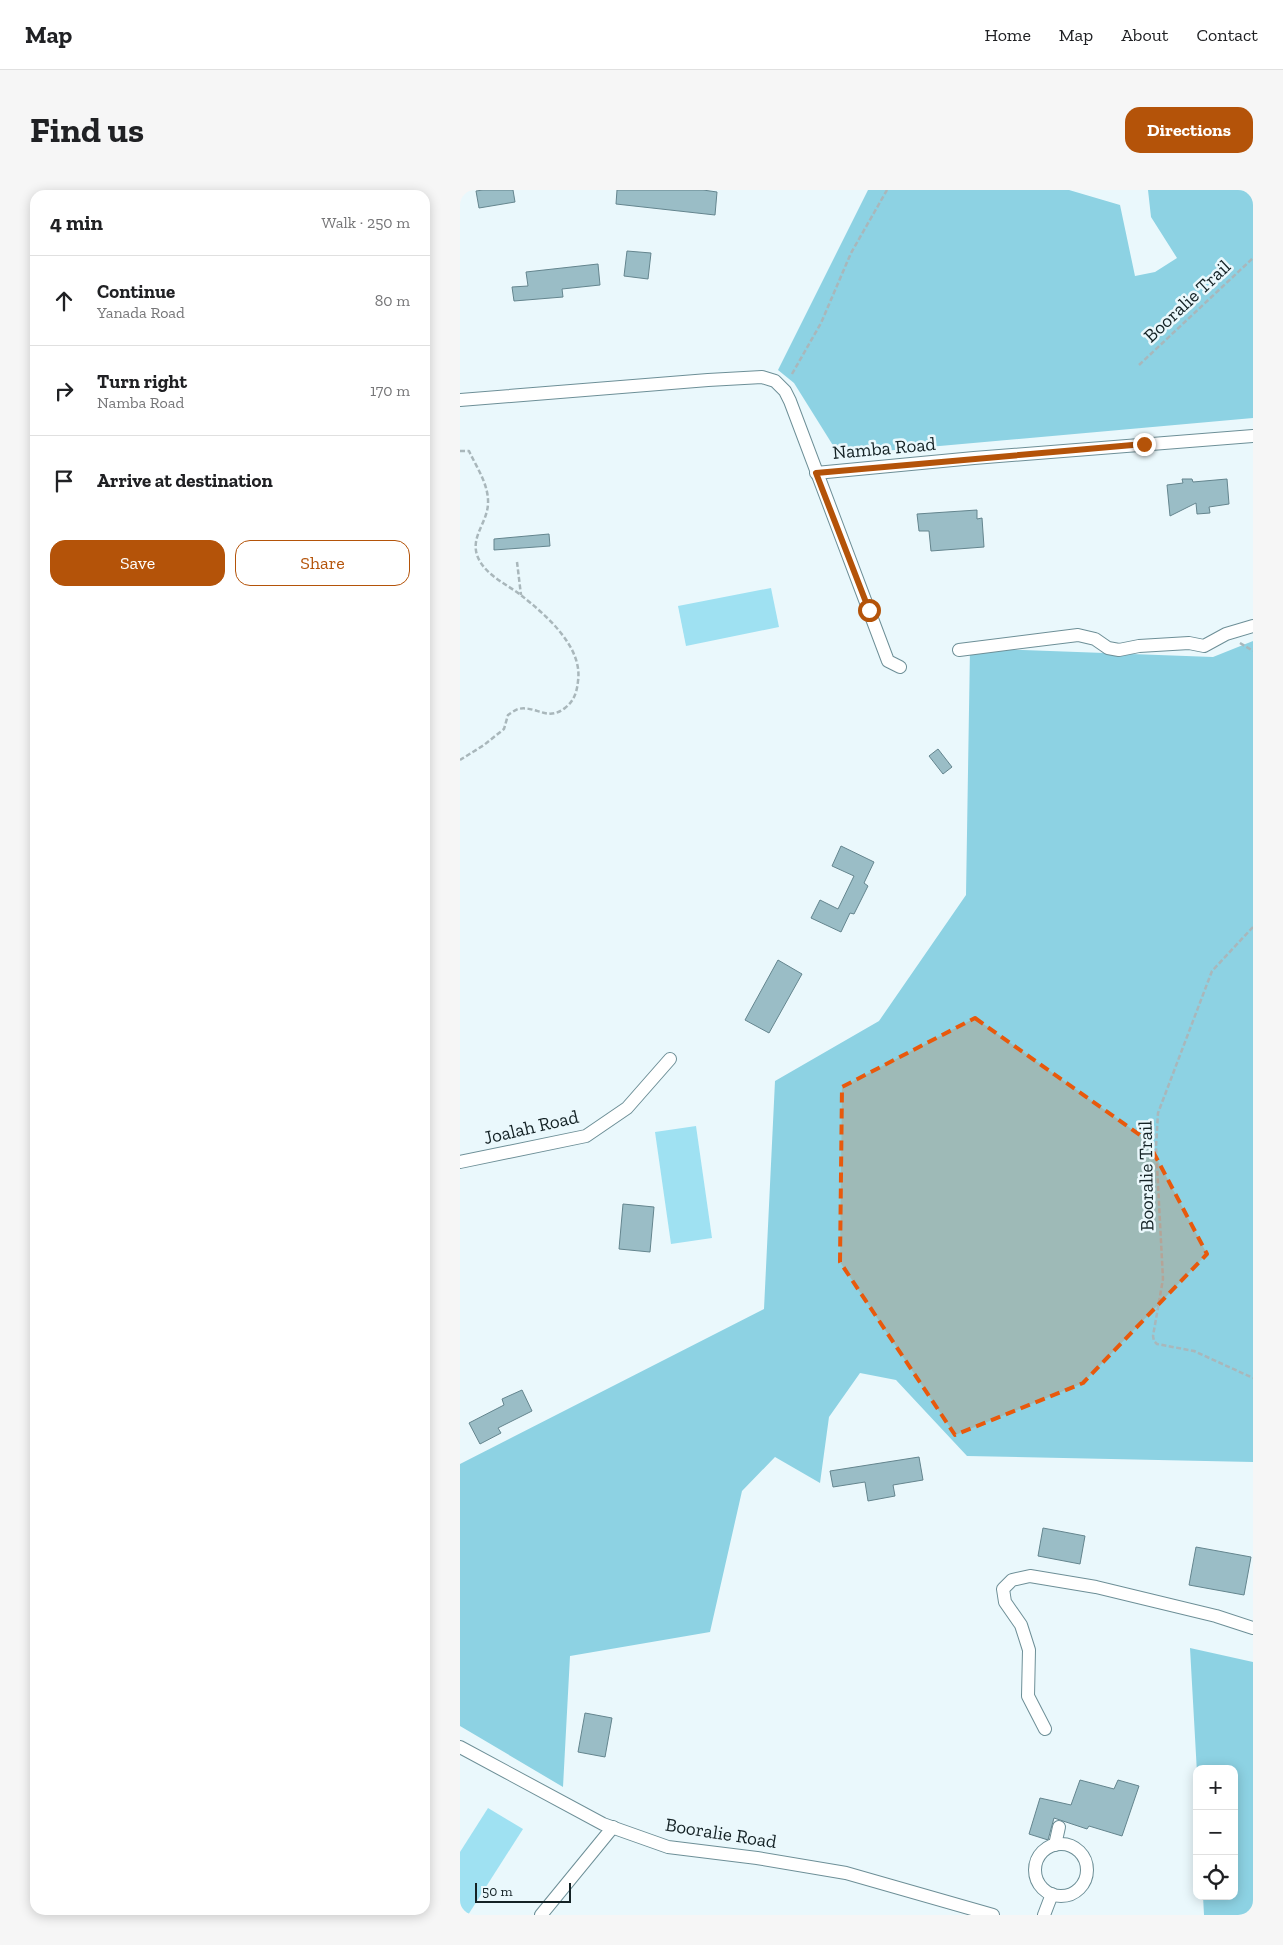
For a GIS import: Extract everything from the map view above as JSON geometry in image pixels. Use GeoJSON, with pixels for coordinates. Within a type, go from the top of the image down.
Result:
{"type":"FeatureCollection","features":[{"type":"Feature","properties":{"kind":"street","name":"Namba Road"},"geometry":{"type":"LineString","coordinates":[[460,400],[708,380],[762,378],[775,381],[785,391],[816,473],[974,458],[1253,436]]}},
{"type":"Feature","properties":{"kind":"street"},"geometry":{"type":"LineString","coordinates":[[816,473],[888,662],[900,667]]}},
{"type":"Feature","properties":{"kind":"street"},"geometry":{"type":"LineString","coordinates":[[959,650],[1078,635],[1095,638],[1108,648],[1118,650],[1139,646],[1189,644],[1204,646],[1226,634],[1253,626]]}},
{"type":"Feature","properties":{"kind":"street","name":"Joalah Road"},"geometry":{"type":"LineString","coordinates":[[460,1162],[586,1136],[627,1108],[670,1059]]}},
{"type":"Feature","properties":{"kind":"street"},"geometry":{"type":"LineString","coordinates":[[1045,1729],[1028,1696],[1029,1650],[1021,1625],[1005,1602],[1003,1590],[1012,1580],[1030,1576],[1096,1587],[1216,1616],[1253,1628]]}},
{"type":"Feature","properties":{"kind":"street","name":"Booralie Road"},"geometry":{"type":"LineString","coordinates":[[460,1747],[603,1824],[668,1847],[757,1858],[846,1873],[993,1915]]}},
{"type":"Feature","properties":{"kind":"street"},"geometry":{"type":"LineString","coordinates":[[541,1915],[613,1827]]}},
{"type":"Feature","properties":{"kind":"street"},"geometry":{"type":"LineString","coordinates":[[1054,1845],[1059,1827]]}},
{"type":"Feature","properties":{"kind":"street"},"geometry":{"type":"LineString","coordinates":[[1058,1843],[1070,1845],[1080,1850],[1087,1862],[1087,1876],[1081,1888],[1073,1894],[1064,1896],[1052,1894],[1040,1885],[1035,1875],[1035,1865],[1039,1856],[1047,1848],[1054,1845],[1058,1843]]}},
{"type":"Feature","properties":{"kind":"street"},"geometry":{"type":"LineString","coordinates":[[1044,1915],[1052,1894]]}},
{"type":"Feature","properties":{"kind":"path"},"geometry":{"type":"LineString","coordinates":[[792,374],[822,322],[851,253],[887,190]]}},
{"type":"Feature","properties":{"kind":"path","name":"Booralie Trail"},"geometry":{"type":"LineString","coordinates":[[1139,365],[1253,258]]}},
{"type":"Feature","properties":{"kind":"path"},"geometry":{"type":"LineString","coordinates":[[460,451],[469,451],[488,493],[488,506],[485,517],[475,540],[477,555],[486,570],[522,596],[561,633],[578,663],[579,673],[575,696],[566,707],[556,713],[544,714],[528,709],[518,709],[508,715],[504,729],[499,734],[460,760]]}},
{"type":"Feature","properties":{"kind":"path"},"geometry":{"type":"LineString","coordinates":[[517,562],[522,596]]}},
{"type":"Feature","properties":{"kind":"path","name":"Booralie Trail"},"geometry":{"type":"LineString","coordinates":[[1253,927],[1212,971],[1158,1113],[1156,1147],[1163,1279],[1155,1315],[1153,1336],[1157,1344],[1194,1351],[1253,1378]]}},
{"type":"Feature","properties":{"kind":"highlighted area"},"geometry":{"type":"Polygon","coordinates":[[[975,1018],[1147,1140],[1207,1254],[1083,1383],[955,1435],[840,1262],[842,1087],[975,1018]]]}},
{"type":"Feature","properties":{"kind":"shaded area"},"geometry":{"type":"Polygon","coordinates":[[[868,190],[1069,190],[1120,205],[1135,276],[1155,272],[1177,258],[1151,217],[1148,190],[1253,190],[1253,418],[839,455],[794,383],[778,370],[868,190]]]}},
{"type":"Feature","properties":{"kind":"shaded area"},"geometry":{"type":"Polygon","coordinates":[[[771,588],[779,627],[686,646],[678,606],[771,588]]]}},
{"type":"Feature","properties":{"kind":"shaded area"},"geometry":{"type":"Polygon","coordinates":[[[1253,641],[1253,1462],[967,1456],[896,1380],[860,1373],[829,1417],[820,1483],[775,1457],[742,1491],[710,1632],[570,1656],[563,1787],[460,1726],[460,1464],[764,1309],[775,1081],[879,1021],[966,895],[970,648],[1213,657],[1253,641]]]}},
{"type":"Feature","properties":{"kind":"shaded area"},"geometry":{"type":"Polygon","coordinates":[[[696,1126],[712,1238],[671,1244],[655,1132],[696,1126]]]}},
{"type":"Feature","properties":{"kind":"shaded area"},"geometry":{"type":"Polygon","coordinates":[[[1190,1648],[1253,1662],[1253,1915],[1204,1915],[1203,1900],[1238,1900],[1238,1765],[1197,1765],[1190,1648]]]}},
{"type":"Feature","properties":{"kind":"shaded area"},"geometry":{"type":"Polygon","coordinates":[[[488,1808],[523,1829],[468,1915],[460,1915],[460,1852],[488,1808]]]}},
{"type":"Feature","properties":{"kind":"building"},"geometry":{"type":"Polygon","coordinates":[[[513,190],[515,202],[479,208],[476,191],[513,190]]]}},
{"type":"Feature","properties":{"kind":"building"},"geometry":{"type":"Polygon","coordinates":[[[617,190],[703,190],[717,192],[715,215],[616,204],[617,190]]]}},
{"type":"Feature","properties":{"kind":"building"},"geometry":{"type":"Polygon","coordinates":[[[627,251],[651,253],[648,279],[624,276],[627,251]]]}},
{"type":"Feature","properties":{"kind":"building"},"geometry":{"type":"Polygon","coordinates":[[[598,264],[600,285],[562,289],[563,297],[514,301],[512,287],[528,286],[526,272],[598,264]]]}},
{"type":"Feature","properties":{"kind":"building"},"geometry":{"type":"Polygon","coordinates":[[[1182,479],[1192,479],[1193,482],[1227,479],[1229,504],[1209,507],[1210,513],[1197,514],[1196,503],[1170,516],[1167,485],[1183,483],[1182,479]]]}},
{"type":"Feature","properties":{"kind":"building"},"geometry":{"type":"Polygon","coordinates":[[[977,510],[977,519],[982,518],[984,547],[931,551],[929,531],[919,531],[917,514],[977,510]]]}},
{"type":"Feature","properties":{"kind":"building"},"geometry":{"type":"Polygon","coordinates":[[[549,534],[550,546],[494,550],[494,539],[549,534]]]}},
{"type":"Feature","properties":{"kind":"building"},"geometry":{"type":"Polygon","coordinates":[[[938,749],[952,767],[943,774],[929,756],[938,749]]]}},
{"type":"Feature","properties":{"kind":"building"},"geometry":{"type":"Polygon","coordinates":[[[841,846],[874,862],[864,883],[868,886],[854,914],[850,913],[841,932],[811,918],[820,900],[838,909],[854,876],[832,866],[841,846]]]}},
{"type":"Feature","properties":{"kind":"building"},"geometry":{"type":"Polygon","coordinates":[[[778,960],[802,974],[769,1033],[745,1020],[778,960]]]}},
{"type":"Feature","properties":{"kind":"building"},"geometry":{"type":"Polygon","coordinates":[[[623,1204],[654,1207],[650,1252],[619,1249],[623,1204]]]}},
{"type":"Feature","properties":{"kind":"building"},"geometry":{"type":"Polygon","coordinates":[[[522,1390],[532,1411],[498,1428],[501,1433],[480,1444],[469,1423],[504,1405],[502,1399],[522,1390]]]}},
{"type":"Feature","properties":{"kind":"building"},"geometry":{"type":"Polygon","coordinates":[[[919,1457],[923,1480],[893,1485],[895,1496],[868,1501],[865,1482],[833,1487],[830,1471],[919,1457]]]}},
{"type":"Feature","properties":{"kind":"building"},"geometry":{"type":"Polygon","coordinates":[[[1043,1528],[1085,1536],[1080,1564],[1038,1556],[1043,1528]]]}},
{"type":"Feature","properties":{"kind":"building"},"geometry":{"type":"Polygon","coordinates":[[[1196,1547],[1251,1557],[1244,1595],[1189,1585],[1196,1547]]]}},
{"type":"Feature","properties":{"kind":"building"},"geometry":{"type":"Polygon","coordinates":[[[585,1713],[612,1718],[605,1757],[578,1752],[585,1713]]]}},
{"type":"Feature","properties":{"kind":"building"},"geometry":{"type":"Polygon","coordinates":[[[1080,1780],[1114,1789],[1118,1780],[1139,1786],[1122,1836],[1089,1826],[1087,1829],[1054,1818],[1048,1840],[1029,1834],[1040,1798],[1071,1805],[1080,1780]]]}},
{"type":"Feature","properties":{"kind":"route"},"geometry":{"type":"LineString","coordinates":[[869,610],[816,473],[1144,444]]}}]}
